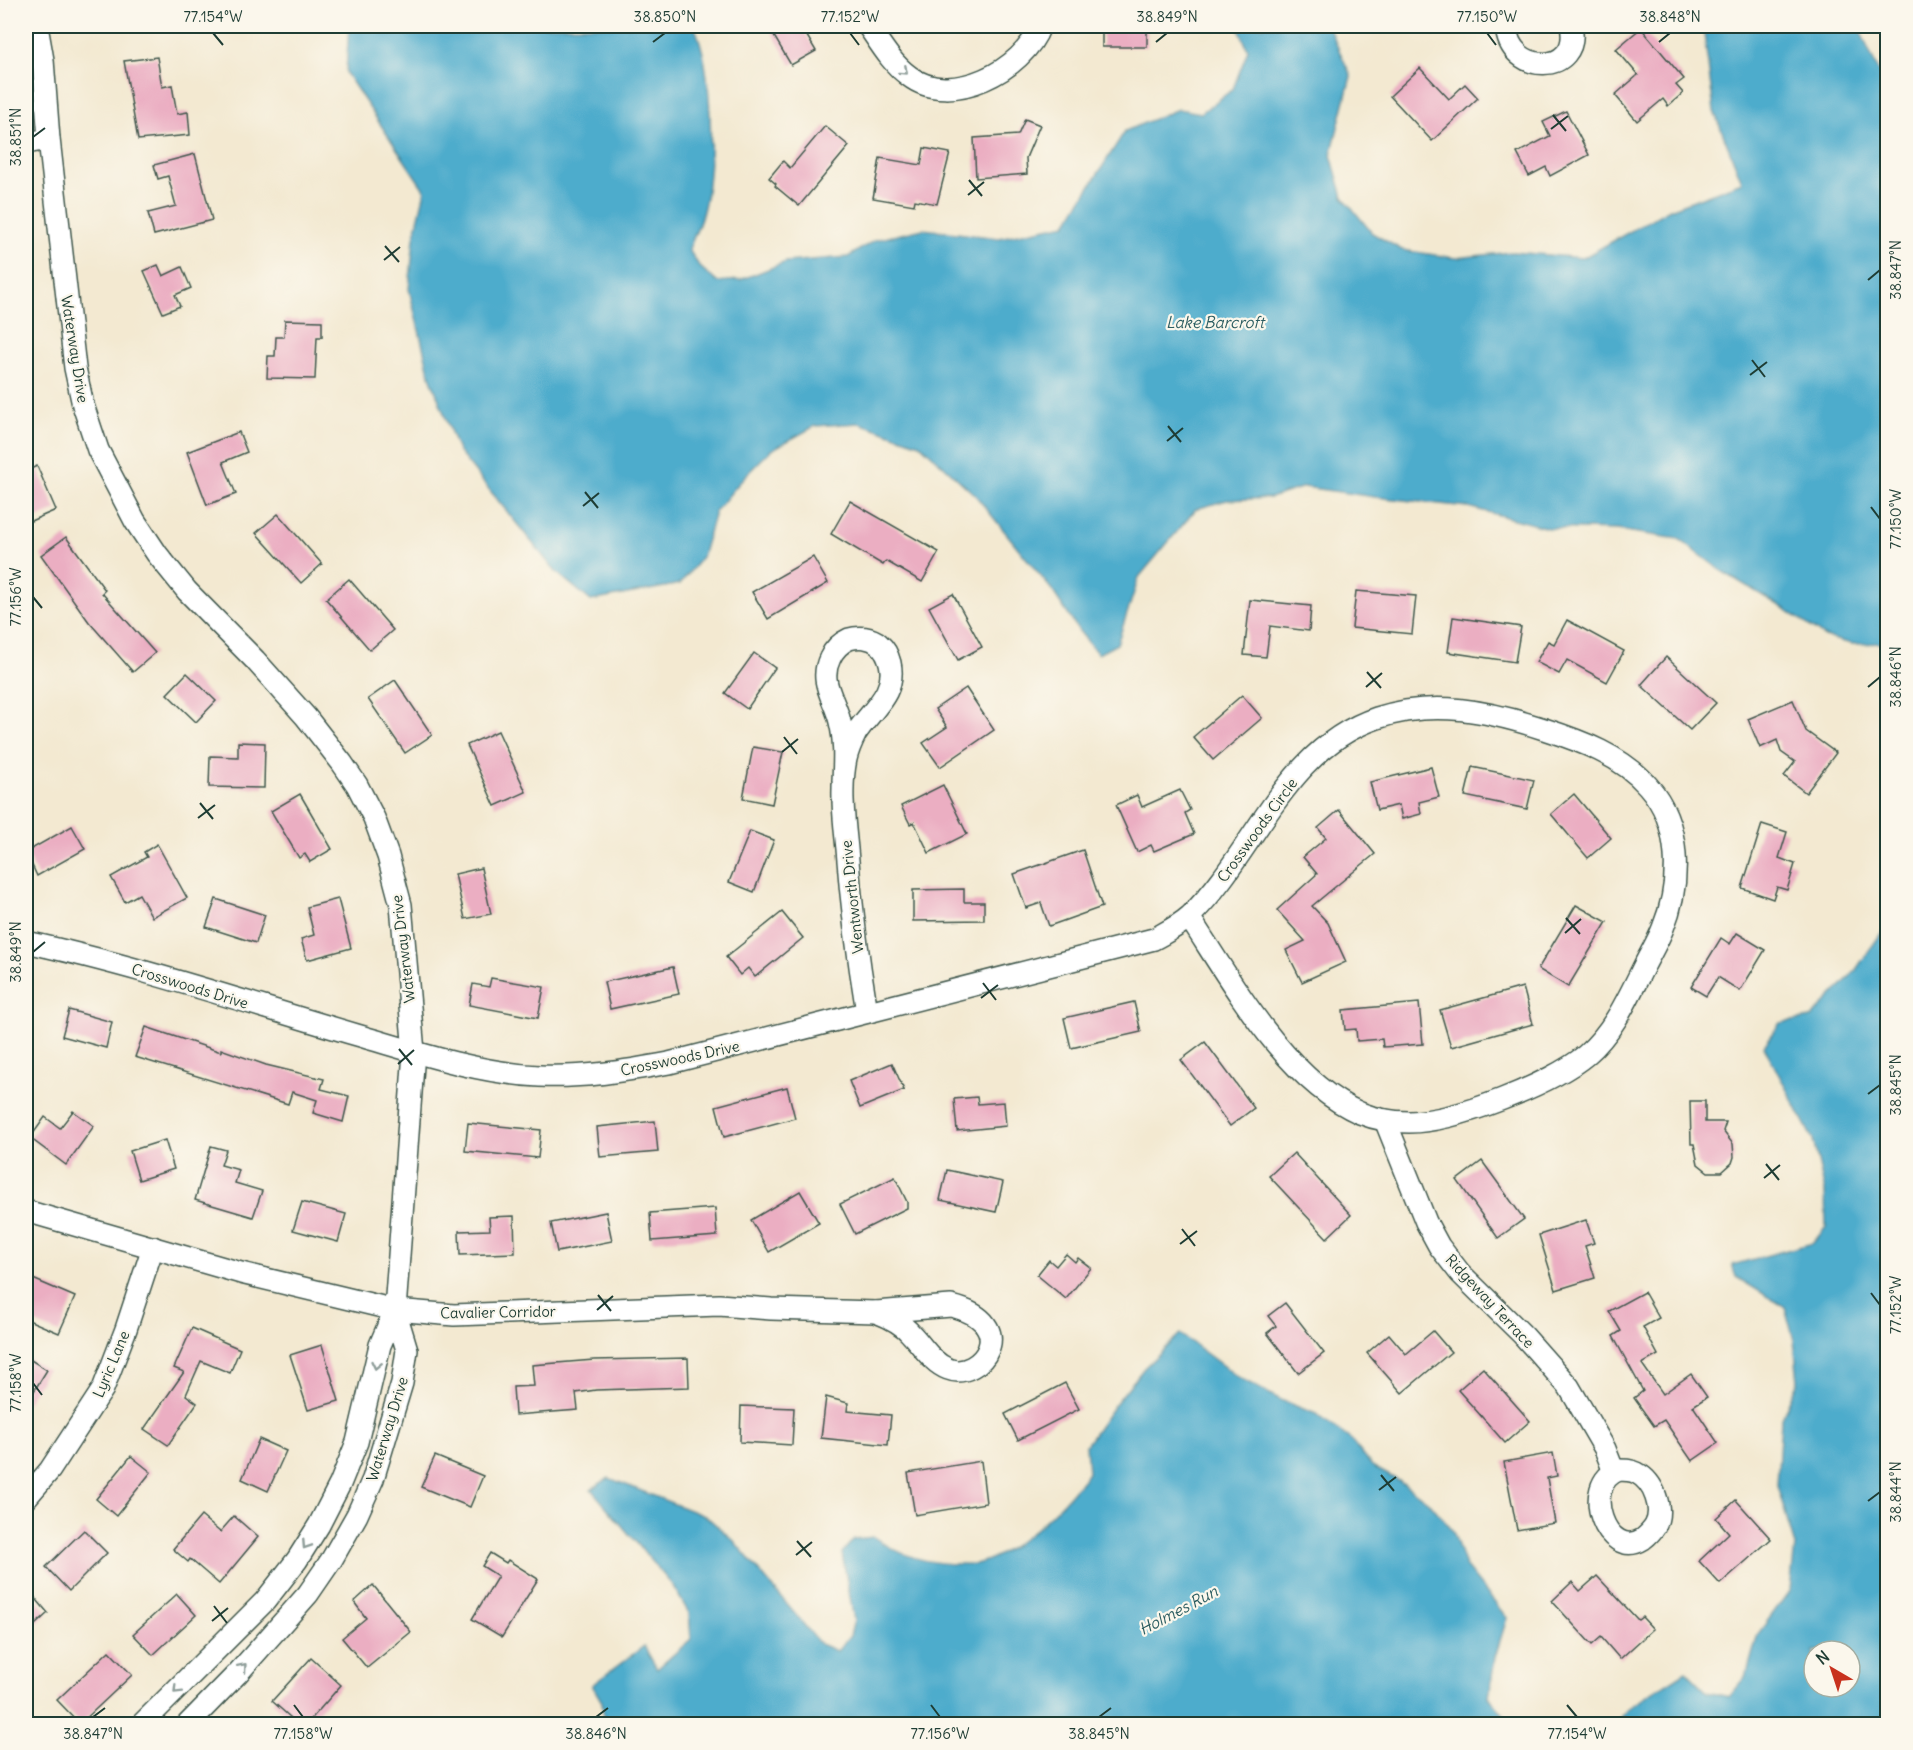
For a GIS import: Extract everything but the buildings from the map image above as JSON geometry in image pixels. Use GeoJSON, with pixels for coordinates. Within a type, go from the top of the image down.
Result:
{"type":"FeatureCollection","features":[{"type":"Feature","properties":{"kind":"street","name":"Waterway Drive"},"geometry":{"type":"LineString","coordinates":[[37,26],[75,368],[83,405],[98,450],[135,521],[157,554],[187,591],[255,660],[306,717],[352,778],[374,818],[388,856],[401,905],[414,1052],[395,1310],[407,1350],[402,1383],[373,1479],[357,1515],[332,1559],[308,1594],[188,1725]]}},
{"type":"Feature","properties":{"kind":"street"},"geometry":{"type":"LineString","coordinates":[[868,26],[889,57],[909,77],[930,87],[957,87],[984,81],[1012,63],[1037,34],[1040,26]]}},
{"type":"Feature","properties":{"kind":"street"},"geometry":{"type":"LineString","coordinates":[[1506,26],[1506,35],[1512,46],[1522,57],[1540,64],[1553,62],[1566,52],[1572,38],[1571,26]]}},
{"type":"Feature","properties":{"kind":"street"},"geometry":{"type":"LineString","coordinates":[[26,143],[49,139]]}},
{"type":"Feature","properties":{"kind":"street","name":"Wentworth Drive"},"geometry":{"type":"LineString","coordinates":[[843,781],[847,758],[856,734],[890,686],[892,672],[885,650],[875,641],[861,637],[848,640],[834,649],[827,664],[825,681],[840,721],[844,750],[843,781],[850,882],[867,1012]]}},
{"type":"Feature","properties":{"kind":"street","name":"Crosswoods Circle"},"geometry":{"type":"LineString","coordinates":[[1446,708],[1507,717],[1567,736],[1599,750],[1626,766],[1648,786],[1662,805],[1675,854],[1673,890],[1663,928],[1623,1008],[1608,1032],[1588,1053],[1567,1069],[1539,1084],[1483,1105],[1434,1119],[1409,1122],[1385,1120],[1362,1113],[1342,1103],[1316,1084],[1295,1065],[1267,1032],[1189,917],[1228,873],[1276,799],[1317,753],[1338,736],[1361,723],[1381,716],[1414,710],[1446,708]]}},
{"type":"Feature","properties":{"kind":"street","name":"Crosswoods Drive"},"geometry":{"type":"LineString","coordinates":[[26,942],[133,968],[414,1052],[508,1073],[580,1076],[669,1063],[1154,939],[1189,917]]}},
{"type":"Feature","properties":{"kind":"street","name":"Ridgeway Terrace"},"geometry":{"type":"LineString","coordinates":[[1385,1120],[1438,1246],[1460,1273],[1523,1335],[1569,1387],[1605,1449],[1614,1472]]}},
{"type":"Feature","properties":{"kind":"street","name":"Cavalier Corridor"},"geometry":{"type":"LineString","coordinates":[[26,1211],[241,1273],[395,1310],[454,1315],[719,1305],[876,1312],[951,1306],[966,1310],[978,1317],[989,1330],[992,1340],[990,1349],[972,1367],[960,1371],[948,1370],[932,1359],[910,1332],[893,1319],[876,1312]]}},
{"type":"Feature","properties":{"kind":"street","name":"Lyric Lane"},"geometry":{"type":"LineString","coordinates":[[26,1498],[50,1470],[103,1389],[153,1247]]}},
{"type":"Feature","properties":{"kind":"street"},"geometry":{"type":"LineString","coordinates":[[142,1725],[265,1601],[297,1560],[320,1525],[357,1442],[380,1345],[395,1310]]}},
{"type":"Feature","properties":{"kind":"water","name":"Lake Barcroft"},"geometry":{"type":"Polygon","coordinates":[[[349,26],[694,26],[705,65],[710,144],[707,193],[702,216],[689,250],[699,266],[717,282],[740,280],[786,262],[848,257],[875,240],[923,229],[999,238],[1066,224],[1125,131],[1178,109],[1201,113],[1233,89],[1248,50],[1238,26],[1328,26],[1351,76],[1331,155],[1343,197],[1372,233],[1402,250],[1455,258],[1513,252],[1583,258],[1670,209],[1742,182],[1714,111],[1703,26],[1858,26],[1888,93],[1887,640],[1884,643],[1852,644],[1825,637],[1785,609],[1723,572],[1679,539],[1617,530],[1548,528],[1468,507],[1304,487],[1270,498],[1227,500],[1196,509],[1139,577],[1117,644],[1098,654],[1079,631],[1052,590],[976,496],[920,444],[859,423],[815,426],[771,450],[744,477],[715,512],[702,557],[680,584],[591,601],[556,572],[458,451],[430,376],[409,289],[414,238],[425,191],[346,73],[349,26]]]}},
{"type":"Feature","properties":{"kind":"water"},"geometry":{"type":"Polygon","coordinates":[[[1887,925],[1887,1724],[1617,1724],[1627,1709],[1686,1671],[1707,1692],[1729,1697],[1746,1677],[1758,1634],[1790,1590],[1795,1546],[1777,1485],[1781,1420],[1798,1381],[1794,1340],[1785,1307],[1736,1277],[1732,1265],[1813,1243],[1826,1227],[1825,1191],[1813,1140],[1764,1046],[1780,1023],[1811,1018],[1855,971],[1887,925]]]}},
{"type":"Feature","properties":{"kind":"water","name":"Holmes Run"},"geometry":{"type":"Polygon","coordinates":[[[1180,1334],[1238,1377],[1283,1401],[1316,1414],[1350,1439],[1372,1466],[1404,1484],[1430,1503],[1453,1531],[1465,1566],[1507,1618],[1495,1657],[1489,1697],[1512,1724],[1305,1724],[1280,1716],[1262,1720],[1256,1724],[604,1724],[602,1702],[592,1685],[644,1646],[657,1669],[691,1639],[689,1613],[673,1586],[591,1489],[609,1478],[707,1517],[734,1541],[820,1644],[837,1651],[850,1636],[854,1620],[842,1553],[854,1539],[874,1537],[915,1558],[949,1564],[977,1564],[1010,1548],[1039,1526],[1088,1473],[1086,1445],[1144,1368],[1180,1334]]]}}]}
